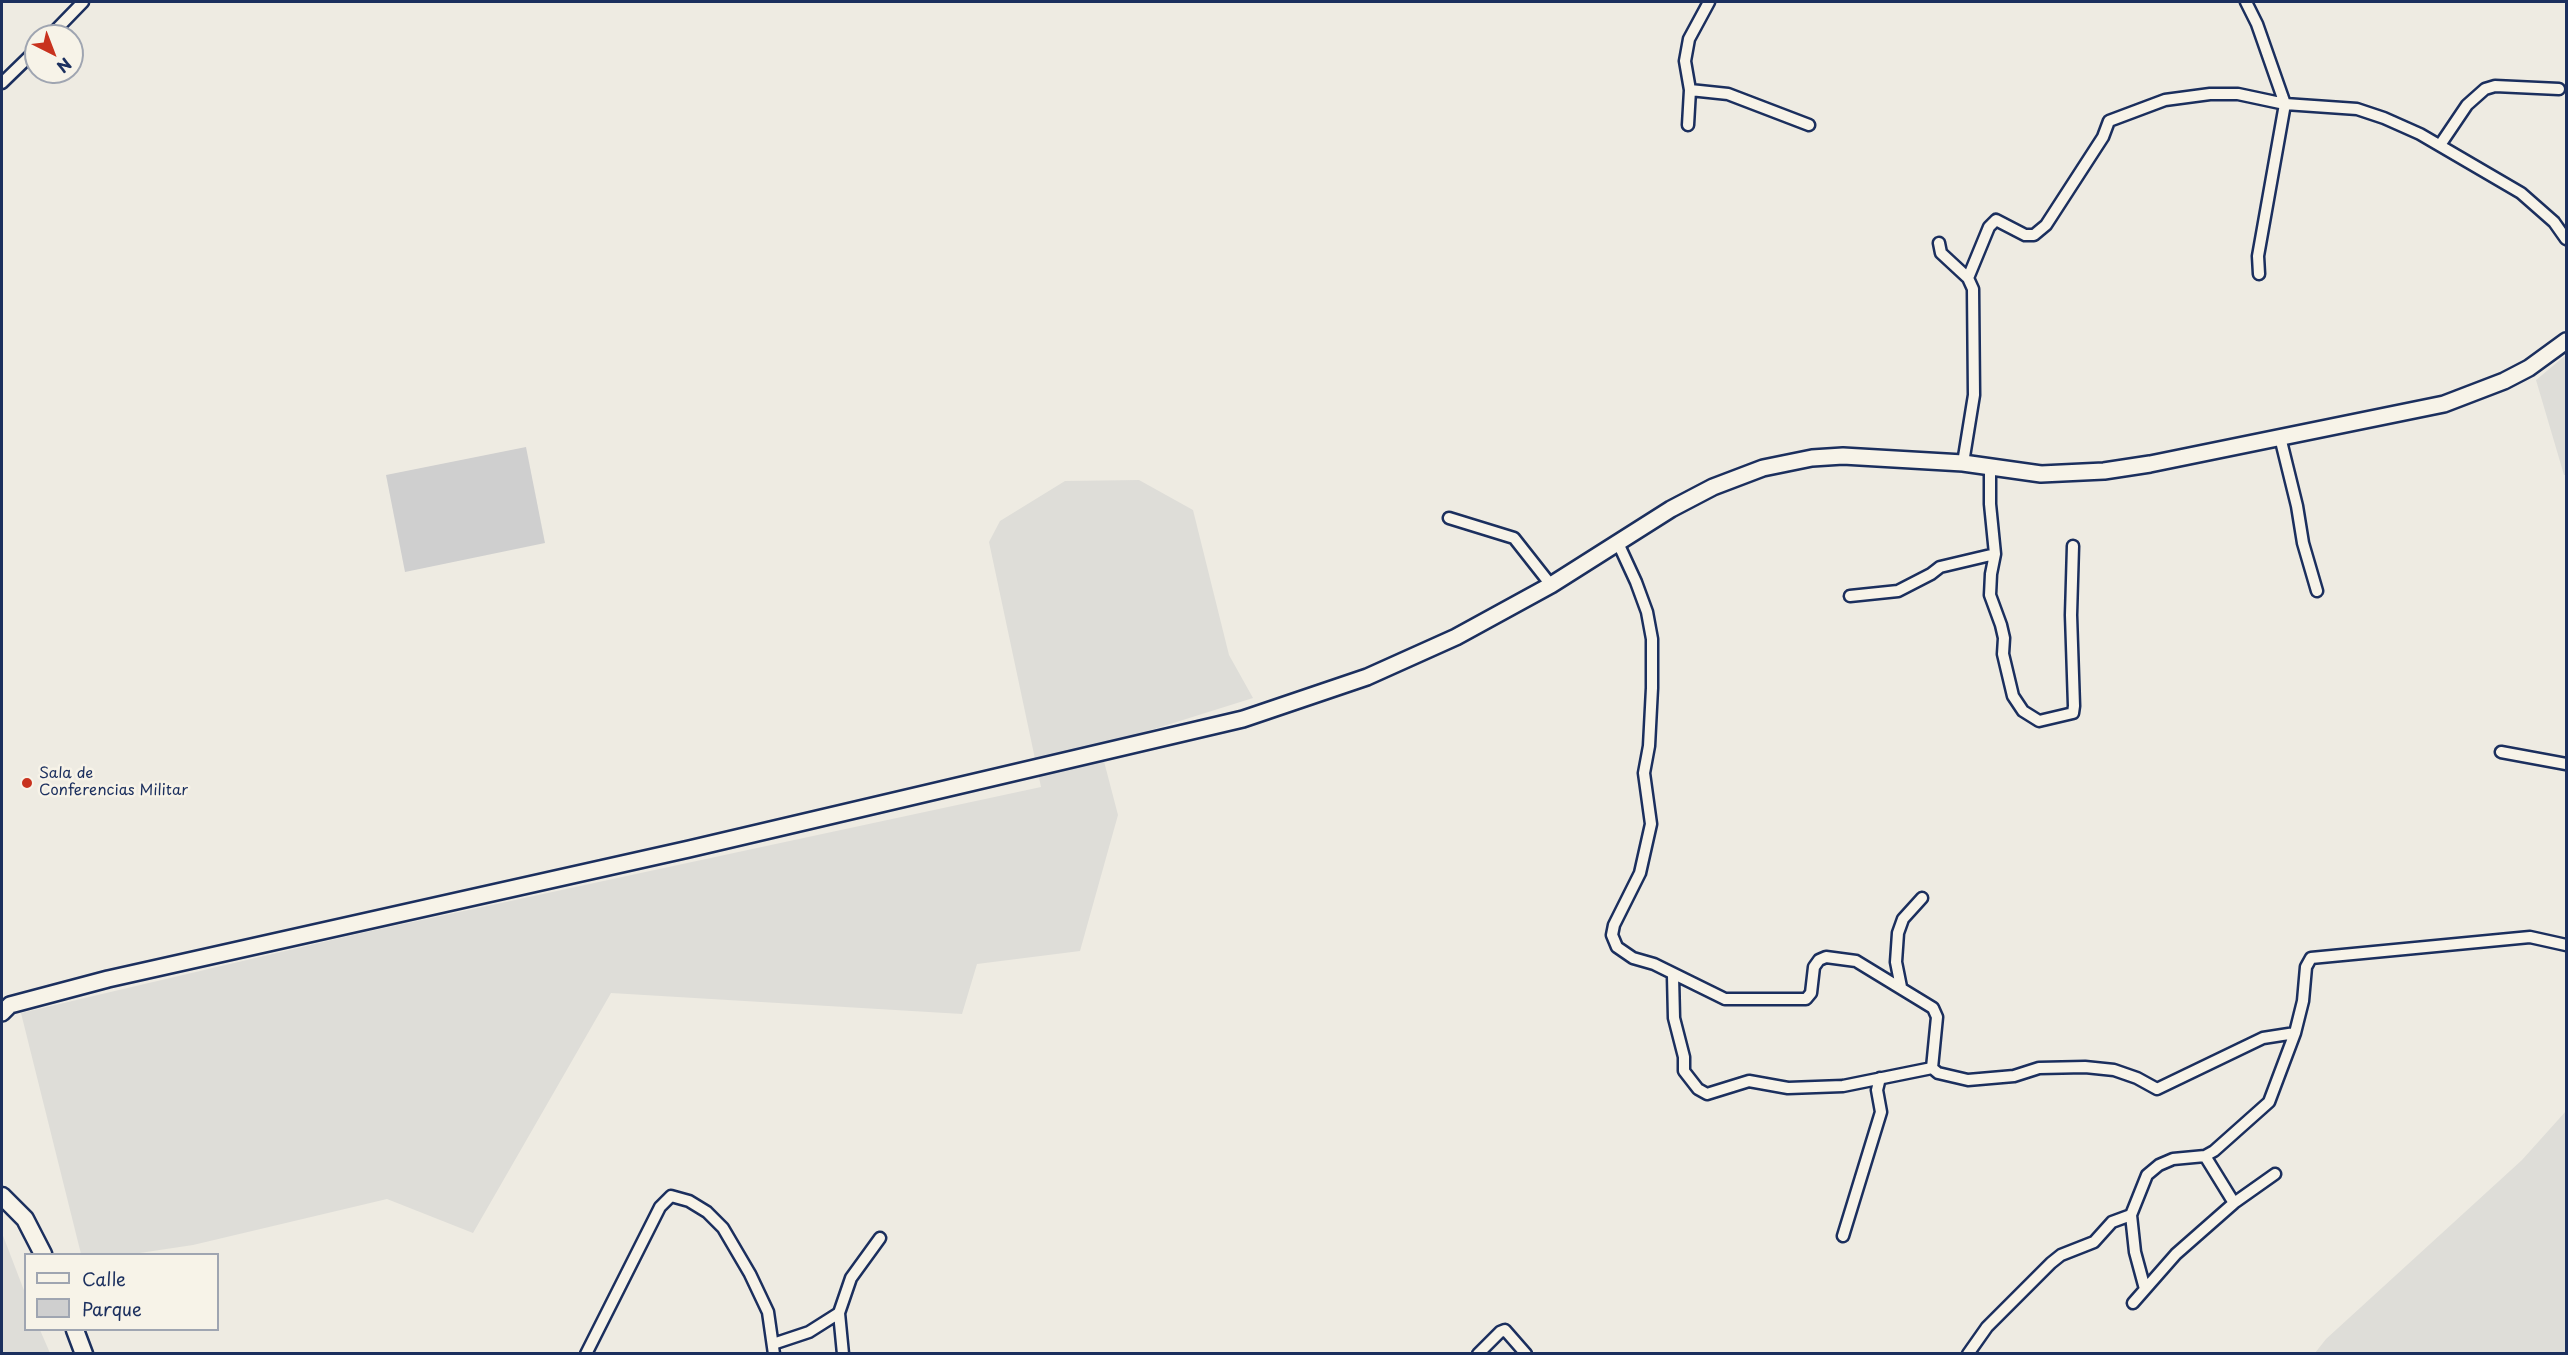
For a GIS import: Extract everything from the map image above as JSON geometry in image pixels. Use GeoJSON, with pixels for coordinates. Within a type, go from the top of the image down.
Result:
{"type":"FeatureCollection","features":[{"type":"Feature","properties":{"kind":"main road"},"geometry":{"type":"LineString","coordinates":[[4,1007],[119,976],[689,849],[1243,719],[1367,677],[1456,637],[1551,585],[1671,509],[1713,487],[1763,468],[1812,458],[1843,456],[1963,464],[2041,474],[2104,471],[2444,404],[2467,397],[2518,374],[2566,341]]}},
{"type":"Feature","properties":{"kind":"main road"},"geometry":{"type":"LineString","coordinates":[[2,1196],[25,1219],[42,1253]]}},
{"type":"Feature","properties":{"kind":"main road"},"geometry":{"type":"LineString","coordinates":[[76,1331],[84,1353]]}},
{"type":"Feature","properties":{"kind":"street"},"geometry":{"type":"LineString","coordinates":[[62,24],[83,2]]}},
{"type":"Feature","properties":{"kind":"street"},"geometry":{"type":"LineString","coordinates":[[1688,125],[1690,90],[1685,61],[1689,39],[1709,2]]}},
{"type":"Feature","properties":{"kind":"street"},"geometry":{"type":"LineString","coordinates":[[2246,2],[2257,24],[2284,104],[2259,256],[2259,274]]}},
{"type":"Feature","properties":{"kind":"street"},"geometry":{"type":"LineString","coordinates":[[2,83],[24,62]]}},
{"type":"Feature","properties":{"kind":"street"},"geometry":{"type":"LineString","coordinates":[[2440,146],[2467,105],[2485,89],[2495,86],[2559,89]]}},
{"type":"Feature","properties":{"kind":"street"},"geometry":{"type":"LineString","coordinates":[[1690,90],[1728,94],[1809,125]]}},
{"type":"Feature","properties":{"kind":"street"},"geometry":{"type":"LineString","coordinates":[[1968,278],[1989,227],[1996,220],[2025,235],[2034,235],[2046,225],[2103,136],[2109,122],[2165,100],[2210,94],[2238,94],[2284,104],[2357,109],[2407,127],[2521,193],[2554,222],[2566,239]]}},
{"type":"Feature","properties":{"kind":"street"},"geometry":{"type":"LineString","coordinates":[[1939,243],[1941,253],[1968,278],[1973,289],[1974,395],[1963,464]]}},
{"type":"Feature","properties":{"kind":"street"},"geometry":{"type":"LineString","coordinates":[[2280,437],[2297,506],[2302,543],[2317,591]]}},
{"type":"Feature","properties":{"kind":"street"},"geometry":{"type":"LineString","coordinates":[[1990,469],[1989,497],[1995,554],[1990,574],[1990,595],[2004,638],[2003,654],[2013,696],[2023,711],[2039,721],[2073,713],[2070,615],[2073,546]]}},
{"type":"Feature","properties":{"kind":"street"},"geometry":{"type":"LineString","coordinates":[[1449,518],[1514,538],[1551,585]]}},
{"type":"Feature","properties":{"kind":"street"},"geometry":{"type":"LineString","coordinates":[[1618,543],[1644,602],[1652,639],[1649,746],[1644,773],[1651,824],[1640,873],[1614,925],[1612,935],[1617,947],[1633,958],[1654,964],[1674,976],[1725,999],[1806,999],[1811,993],[1814,967],[1819,960],[1826,957],[1856,961],[1928,1004],[1937,1017],[1932,1068]]}},
{"type":"Feature","properties":{"kind":"street"},"geometry":{"type":"LineString","coordinates":[[1850,596],[1898,591],[1940,567],[1995,554]]}},
{"type":"Feature","properties":{"kind":"street"},"geometry":{"type":"LineString","coordinates":[[2501,752],[2566,764]]}},
{"type":"Feature","properties":{"kind":"street"},"geometry":{"type":"LineString","coordinates":[[1901,987],[1896,963],[1898,933],[1904,919],[1922,898]]}},
{"type":"Feature","properties":{"kind":"street"},"geometry":{"type":"LineString","coordinates":[[2145,1289],[2135,1252],[2131,1215],[2147,1175],[2159,1165],[2173,1158],[2205,1156],[2214,1151],[2269,1102],[2295,1033],[2303,1001],[2306,967],[2310,958],[2530,937],[2566,945]]}},
{"type":"Feature","properties":{"kind":"street"},"geometry":{"type":"LineString","coordinates":[[1674,976],[1674,1018],[1684,1057],[1684,1071],[1698,1089],[1707,1094],[1749,1081],[1788,1088],[1844,1086],[1932,1068]]}},
{"type":"Feature","properties":{"kind":"street"},"geometry":{"type":"LineString","coordinates":[[1932,1068],[1938,1073],[1968,1080],[2014,1076],[2038,1068],[2085,1067],[2114,1070],[2137,1078],[2157,1089],[2263,1038],[2295,1033]]}},
{"type":"Feature","properties":{"kind":"street"},"geometry":{"type":"LineString","coordinates":[[1843,1236],[1881,1112],[1877,1090],[1880,1078]]}},
{"type":"Feature","properties":{"kind":"street"},"geometry":{"type":"LineString","coordinates":[[2205,1156],[2234,1203]]}},
{"type":"Feature","properties":{"kind":"street"},"geometry":{"type":"LineString","coordinates":[[2133,1304],[2176,1254],[2234,1203],[2275,1174]]}},
{"type":"Feature","properties":{"kind":"street"},"geometry":{"type":"LineString","coordinates":[[586,1353],[660,1207],[671,1196],[689,1202],[707,1212],[723,1228],[750,1274],[768,1312],[773,1349],[809,1332],[839,1313]]}},
{"type":"Feature","properties":{"kind":"street"},"geometry":{"type":"LineString","coordinates":[[1968,1353],[1987,1327],[2051,1263],[2061,1255],[2094,1242],[2112,1222],[2131,1215]]}},
{"type":"Feature","properties":{"kind":"street"},"geometry":{"type":"LineString","coordinates":[[843,1353],[839,1313],[851,1278],[880,1238]]}},
{"type":"Feature","properties":{"kind":"street"},"geometry":{"type":"LineString","coordinates":[[1478,1353],[1505,1330],[1526,1353]]}},
{"type":"Feature","properties":{"kind":"shaded area"},"geometry":{"type":"Polygon","coordinates":[[[2566,355],[2566,475],[2564,475],[2536,380],[2566,355]]]}},
{"type":"Feature","properties":{"kind":"shaded area"},"geometry":{"type":"Polygon","coordinates":[[[1139,480],[1193,510],[1229,655],[1253,698],[1100,746],[1118,815],[1080,951],[977,964],[962,1014],[611,993],[473,1233],[387,1199],[193,1245],[140,1253],[81,1253],[21,1013],[366,932],[1041,787],[989,542],[1000,521],[1065,481],[1139,480]]]}},
{"type":"Feature","properties":{"kind":"shaded area"},"geometry":{"type":"Polygon","coordinates":[[[2566,1111],[2566,1353],[2315,1353],[2326,1339],[2522,1160],[2566,1111]]]}},
{"type":"Feature","properties":{"kind":"shaded area"},"geometry":{"type":"Polygon","coordinates":[[[2,1233],[24,1290],[24,1331],[40,1331],[50,1353],[2,1353],[2,1233]]]}},
{"type":"Feature","properties":{"kind":"green space"},"geometry":{"type":"Polygon","coordinates":[[[526,447],[545,543],[405,572],[386,475],[526,447]]]}},
{"type":"Feature","properties":{"kind":"place","name":"Sala de Conferencias Militar"},"geometry":{"type":"Point","coordinates":[27,783]}}]}
